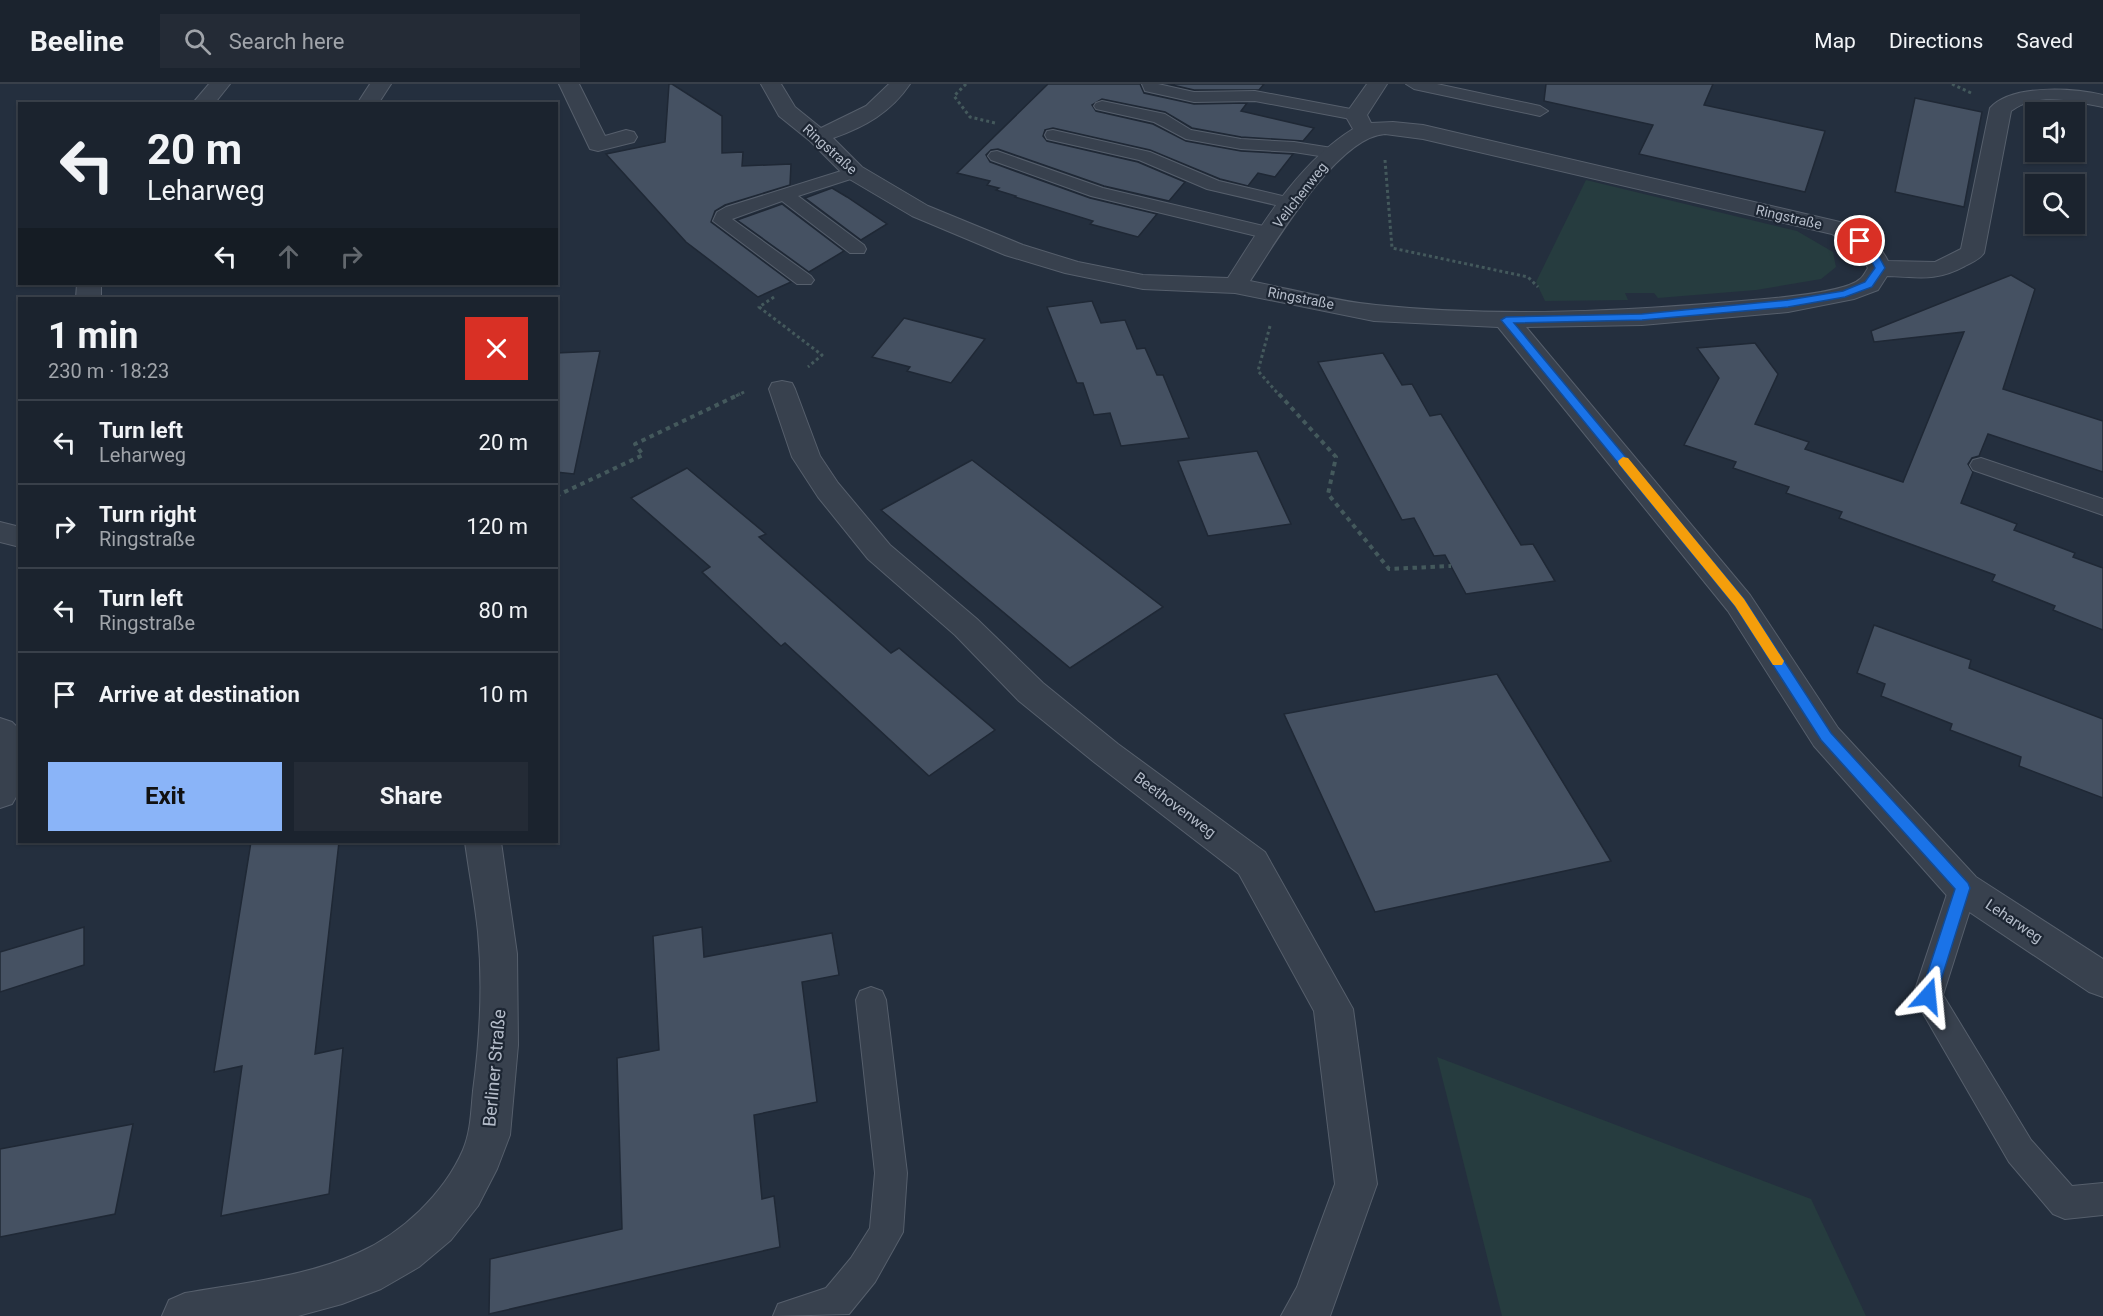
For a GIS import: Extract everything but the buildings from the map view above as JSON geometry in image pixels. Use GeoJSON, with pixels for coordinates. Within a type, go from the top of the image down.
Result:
{"type":"FeatureCollection","features":[{"type":"Feature","properties":{"kind":"street"},"geometry":{"type":"LineString","coordinates":[[204,102],[220,84]]}},
{"type":"Feature","properties":{"kind":"street"},"geometry":{"type":"LineString","coordinates":[[368,102],[381,84]]}},
{"type":"Feature","properties":{"kind":"street"},"geometry":{"type":"LineString","coordinates":[[569,84],[598,144],[626,137]]}},
{"type":"Feature","properties":{"kind":"street","name":"Ringstraße"},"geometry":{"type":"LineString","coordinates":[[771,84],[787,111],[818,136],[854,172],[920,211],[1023,253],[1074,268],[1143,282],[1235,286],[1374,313],[1506,320],[1569,319],[1642,317],[1788,304],[1845,294],[1869,285],[1880,268],[1870,249],[1840,229],[1423,132],[1360,123]]}},
{"type":"Feature","properties":{"kind":"street"},"geometry":{"type":"LineString","coordinates":[[818,136],[850,126],[871,115],[891,97],[900,84]]}},
{"type":"Feature","properties":{"kind":"street","name":"Veilchenweg"},"geometry":{"type":"LineString","coordinates":[[1235,286],[1269,233],[1332,153],[1360,123],[1377,84]]}},
{"type":"Feature","properties":{"kind":"street"},"geometry":{"type":"LineString","coordinates":[[1880,268],[1939,270],[1972,253],[2001,108],[2011,99],[2031,94],[2058,94],[2103,101]]}},
{"type":"Feature","properties":{"kind":"street","name":"Leharweg"},"geometry":{"type":"LineString","coordinates":[[1506,320],[1740,603],[1826,737],[1963,888],[2103,980]]}},
{"type":"Feature","properties":{"kind":"street","name":"Beethovenweg"},"geometry":{"type":"LineString","coordinates":[[791,377],[806,457],[828,490],[879,552],[966,627],[1031,692],[1106,753],[1252,863],[1333,1009],[1356,1184],[1314,1300],[1304,1316]]}},
{"type":"Feature","properties":{"kind":"street"},"geometry":{"type":"LineString","coordinates":[[0,532],[18,536]]}},
{"type":"Feature","properties":{"kind":"street"},"geometry":{"type":"LineString","coordinates":[[0,731],[7,736],[11,747],[10,773],[0,794]]}},
{"type":"Feature","properties":{"kind":"street","name":"Berliner Straße"},"geometry":{"type":"LineString","coordinates":[[185,1316],[310,1289],[348,1278],[386,1263],[416,1242],[448,1211],[471,1176],[489,1135],[501,1004],[494,909],[483,843]]}},
{"type":"Feature","properties":{"kind":"lane"},"geometry":{"type":"LineString","coordinates":[[1150,84],[1151,88],[1194,98],[1255,96],[1360,123]]}},
{"type":"Feature","properties":{"kind":"lane"},"geometry":{"type":"LineString","coordinates":[[1414,84],[1540,111]]}},
{"type":"Feature","properties":{"kind":"lane"},"geometry":{"type":"LineString","coordinates":[[1102,106],[1159,118],[1186,134],[1241,144],[1294,147],[1332,153]]}},
{"type":"Feature","properties":{"kind":"lane"},"geometry":{"type":"LineString","coordinates":[[1053,135],[1144,156],[1214,184],[1293,204]]}},
{"type":"Feature","properties":{"kind":"lane"},"geometry":{"type":"LineString","coordinates":[[997,156],[1041,176],[1086,190],[1269,233]]}},
{"type":"Feature","properties":{"kind":"lane"},"geometry":{"type":"LineString","coordinates":[[804,280],[722,221],[723,216],[732,211],[854,172]]}},
{"type":"Feature","properties":{"kind":"lane"},"geometry":{"type":"LineString","coordinates":[[784,194],[857,249]]}},
{"type":"Feature","properties":{"kind":"lane"},"geometry":{"type":"LineString","coordinates":[[1981,465],[2103,507]]}},
{"type":"Feature","properties":{"kind":"lane"},"geometry":{"type":"LineString","coordinates":[[1963,888],[1928,996],[2020,1150],[2064,1203],[2103,1199]]}},
{"type":"Feature","properties":{"kind":"lane"},"geometry":{"type":"LineString","coordinates":[[790,1316],[837,1302],[863,1270],[886,1232],[891,1173],[871,1000]]}},
{"type":"Feature","properties":{"kind":"path"},"geometry":{"type":"LineString","coordinates":[[966,84],[954,96],[970,117],[1053,135]]}},
{"type":"Feature","properties":{"kind":"path"},"geometry":{"type":"LineString","coordinates":[[1360,123],[1384,143],[1392,248],[1528,277],[1536,282],[1545,301],[1569,319]]}},
{"type":"Feature","properties":{"kind":"path"},"geometry":{"type":"LineString","coordinates":[[1279,293],[1258,371],[1336,458],[1328,494],[1389,569],[1451,566]]}},
{"type":"Feature","properties":{"kind":"path"},"geometry":{"type":"LineString","coordinates":[[777,296],[759,306],[822,355]]}},
{"type":"Feature","properties":{"kind":"path"},"geometry":{"type":"LineString","coordinates":[[791,377],[822,355]]}},
{"type":"Feature","properties":{"kind":"path"},"geometry":{"type":"LineString","coordinates":[[791,377],[822,355]]}},
{"type":"Feature","properties":{"kind":"path"},"geometry":{"type":"LineString","coordinates":[[558,495],[643,455],[635,444],[748,390]]}},
{"type":"Feature","properties":{"kind":"green space"},"geometry":{"type":"Polygon","coordinates":[[[1586,180],[1797,231],[1833,252],[1836,267],[1821,279],[1756,290],[1658,298],[1654,293],[1625,293],[1628,300],[1545,301],[1536,282],[1586,180]]]}},
{"type":"Feature","properties":{"kind":"green space"},"geometry":{"type":"Polygon","coordinates":[[[1437,1057],[1811,1199],[1866,1316],[1502,1316],[1437,1057]]]}},
{"type":"Feature","properties":{"kind":"slow traffic"},"geometry":{"type":"LineString","coordinates":[[1623,461],[1740,603],[1777,661]]}},
{"type":"Feature","properties":{"kind":"route"},"geometry":{"type":"LineString","coordinates":[[1860,241],[1870,249],[1880,268],[1869,285],[1845,294],[1734,310],[1642,317],[1506,320],[1740,603],[1826,737],[1963,888],[1928,996]]}}]}
